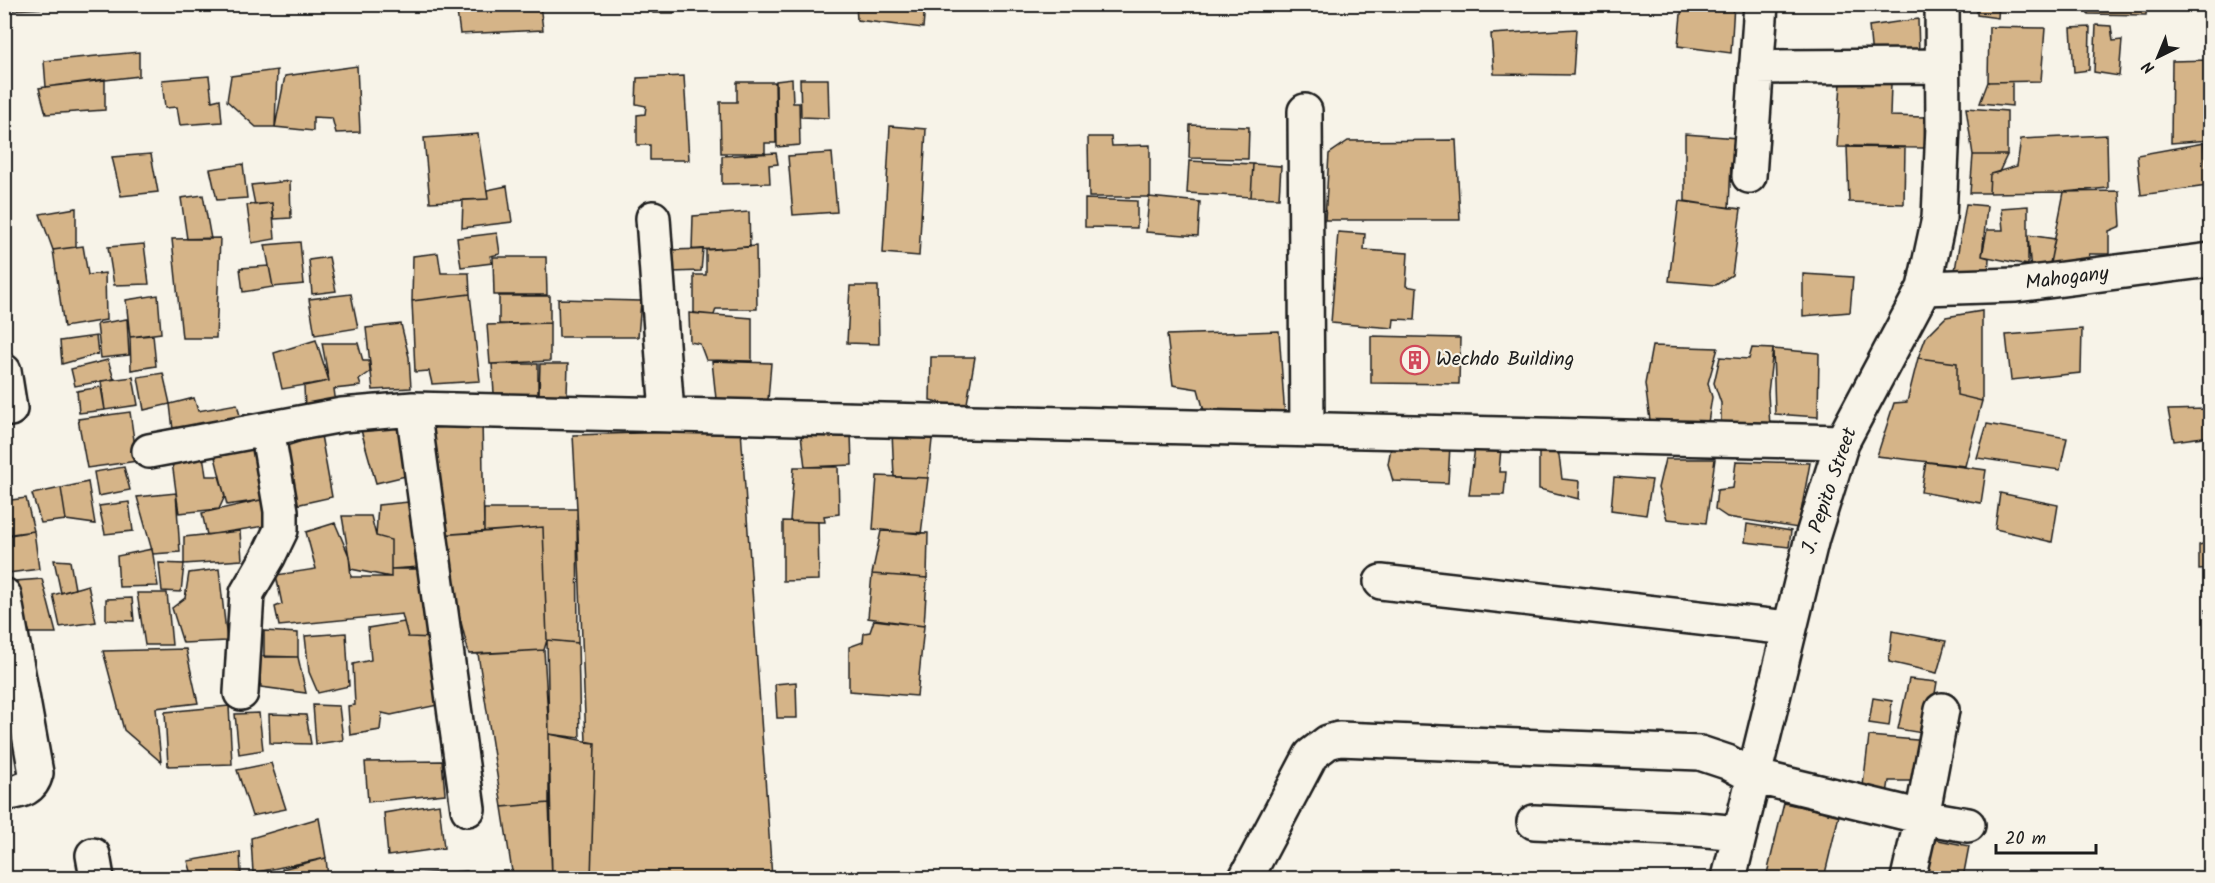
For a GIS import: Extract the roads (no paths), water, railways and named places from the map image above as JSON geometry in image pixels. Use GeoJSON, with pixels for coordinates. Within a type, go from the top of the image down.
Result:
{"type":"FeatureCollection","features":[{"type":"Feature","properties":{"kind":"street"},"geometry":{"type":"LineString","coordinates":[[1749,176],[1761,4]]}},
{"type":"Feature","properties":{"kind":"street","name":"J. Pepito Street"},"geometry":{"type":"LineString","coordinates":[[1729,879],[1812,538],[1842,442],[1924,288],[1939,218],[1943,126],[1942,4]]}},
{"type":"Feature","properties":{"kind":"street"},"geometry":{"type":"LineString","coordinates":[[1756,67],[1942,66]]}},
{"type":"Feature","properties":{"kind":"street"},"geometry":{"type":"LineString","coordinates":[[1305,111],[1307,430]]}},
{"type":"Feature","properties":{"kind":"street"},"geometry":{"type":"LineString","coordinates":[[653,218],[667,414]]}},
{"type":"Feature","properties":{"kind":"street","name":"Mahogany"},"geometry":{"type":"LineString","coordinates":[[1924,288],[2016,285],[2211,260]]}},
{"type":"Feature","properties":{"kind":"street"},"geometry":{"type":"LineString","coordinates":[[4,371],[10,409]]}},
{"type":"Feature","properties":{"kind":"street"},"geometry":{"type":"LineString","coordinates":[[149,451],[342,416],[413,409],[1842,442]]}},
{"type":"Feature","properties":{"kind":"street"},"geometry":{"type":"LineString","coordinates":[[413,409],[468,809]]}},
{"type":"Feature","properties":{"kind":"street"},"geometry":{"type":"LineString","coordinates":[[241,693],[246,593],[281,530],[281,511],[267,429]]}},
{"type":"Feature","properties":{"kind":"street"},"geometry":{"type":"LineString","coordinates":[[1381,582],[1789,628]]}},
{"type":"Feature","properties":{"kind":"street"},"geometry":{"type":"LineString","coordinates":[[4,595],[36,772],[28,789],[4,794]]}},
{"type":"Feature","properties":{"kind":"street"},"geometry":{"type":"LineString","coordinates":[[1908,879],[1942,710]]}},
{"type":"Feature","properties":{"kind":"street"},"geometry":{"type":"LineString","coordinates":[[1246,879],[1311,755],[1328,742],[1339,739],[1700,753],[1727,762],[1753,776],[1922,817],[1968,825]]}},
{"type":"Feature","properties":{"kind":"street"},"geometry":{"type":"LineString","coordinates":[[1534,822],[1739,833]]}},
{"type":"Feature","properties":{"kind":"place","name":"Wechdo Building"},"geometry":{"type":"Point","coordinates":[1415,360]}}]}
